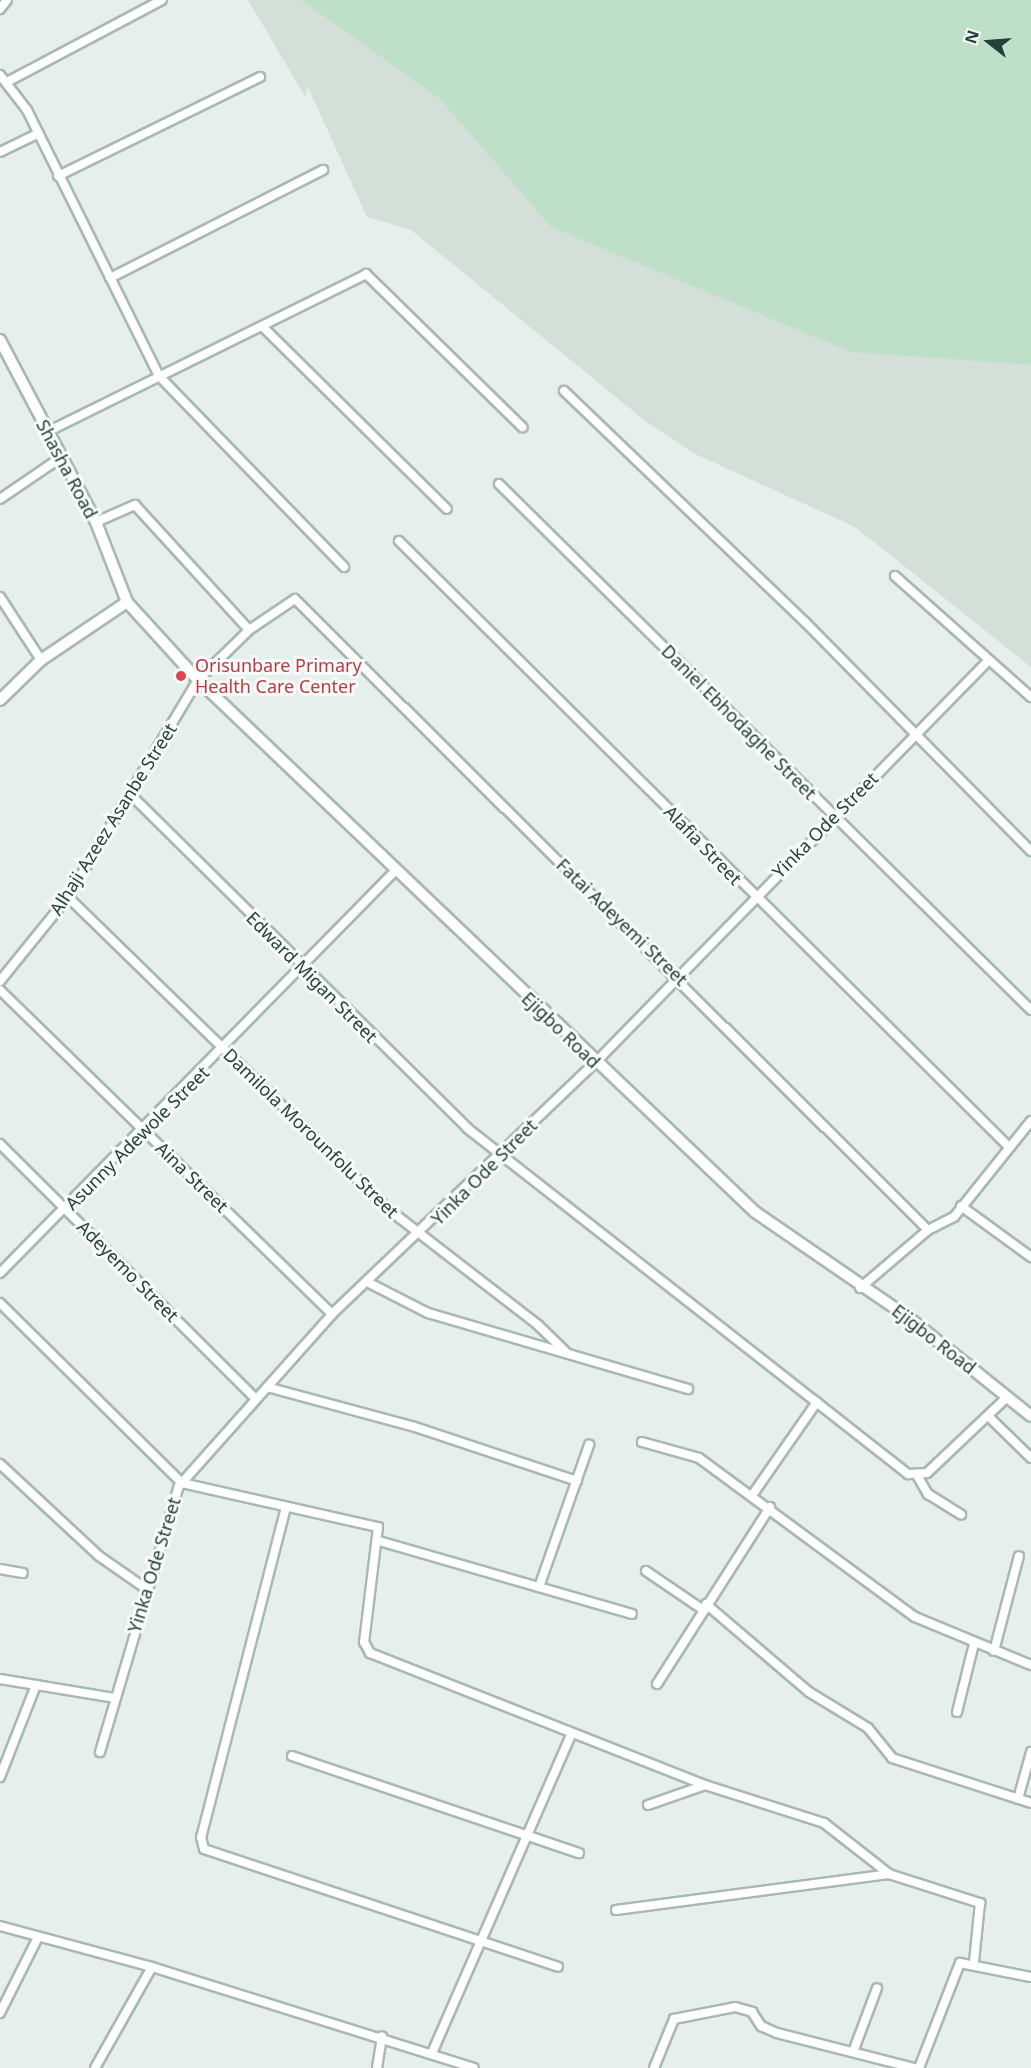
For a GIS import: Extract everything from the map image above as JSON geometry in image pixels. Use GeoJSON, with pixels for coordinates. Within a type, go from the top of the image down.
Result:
{"type":"FeatureCollection","features":[{"type":"Feature","properties":{"kind":"street"},"geometry":{"type":"LineString","coordinates":[[0,9],[7,0]]}},
{"type":"Feature","properties":{"kind":"street"},"geometry":{"type":"LineString","coordinates":[[7,82],[162,0]]}},
{"type":"Feature","properties":{"kind":"street"},"geometry":{"type":"LineString","coordinates":[[0,75],[7,82],[38,134],[159,376],[344,567]]}},
{"type":"Feature","properties":{"kind":"street"},"geometry":{"type":"LineString","coordinates":[[58,176],[260,77]]}},
{"type":"Feature","properties":{"kind":"street"},"geometry":{"type":"LineString","coordinates":[[0,152],[38,134]]}},
{"type":"Feature","properties":{"kind":"street"},"geometry":{"type":"LineString","coordinates":[[110,278],[323,170]]}},
{"type":"Feature","properties":{"kind":"street"},"geometry":{"type":"LineString","coordinates":[[47,432],[159,376],[264,328],[366,274],[522,428]]}},
{"type":"Feature","properties":{"kind":"street"},"geometry":{"type":"LineString","coordinates":[[264,328],[447,509]]}},
{"type":"Feature","properties":{"kind":"street","name":"Shasha Road"},"geometry":{"type":"LineString","coordinates":[[0,340],[60,458],[96,522],[127,602]]}},
{"type":"Feature","properties":{"kind":"street"},"geometry":{"type":"LineString","coordinates":[[564,391],[1031,851]]}},
{"type":"Feature","properties":{"kind":"street"},"geometry":{"type":"LineString","coordinates":[[0,500],[60,458]]}},
{"type":"Feature","properties":{"kind":"street","name":"Daniel Ebhodaghe Street"},"geometry":{"type":"LineString","coordinates":[[499,484],[834,818],[1031,1010]]}},
{"type":"Feature","properties":{"kind":"street"},"geometry":{"type":"LineString","coordinates":[[96,522],[135,505],[249,630]]}},
{"type":"Feature","properties":{"kind":"street","name":"Alafia Street"},"geometry":{"type":"LineString","coordinates":[[399,541],[753,897],[1009,1147]]}},
{"type":"Feature","properties":{"kind":"street"},"geometry":{"type":"LineString","coordinates":[[895,576],[987,662],[1031,697]]}},
{"type":"Feature","properties":{"kind":"street"},"geometry":{"type":"LineString","coordinates":[[0,597],[41,660]]}},
{"type":"Feature","properties":{"kind":"street","name":"Fatai Adeyemi Street"},"geometry":{"type":"LineString","coordinates":[[198,680],[249,630],[295,599],[676,975],[928,1230]]}},
{"type":"Feature","properties":{"kind":"street"},"geometry":{"type":"LineString","coordinates":[[0,700],[41,660],[127,602]]}},
{"type":"Feature","properties":{"kind":"street","name":"Ejigbo Road"},"geometry":{"type":"LineString","coordinates":[[127,602],[198,680],[595,1063],[755,1212],[860,1287],[909,1318],[1031,1416]]}},
{"type":"Feature","properties":{"kind":"street","name":"Yinka Ode Street"},"geometry":{"type":"LineString","coordinates":[[100,1752],[146,1588],[182,1483],[332,1314],[420,1235],[595,1063],[676,975],[987,662]]}},
{"type":"Feature","properties":{"kind":"street","name":"Alhaji Azeez Asanbe Street"},"geometry":{"type":"LineString","coordinates":[[0,981],[68,897],[198,680]]}},
{"type":"Feature","properties":{"kind":"street","name":"Edward Migan Street"},"geometry":{"type":"LineString","coordinates":[[130,794],[302,968],[499,1155],[817,1402],[918,1477],[928,1494],[961,1515]]}},
{"type":"Feature","properties":{"kind":"street","name":"Asunny Adewole Street"},"geometry":{"type":"LineString","coordinates":[[0,1273],[225,1050],[395,871]]}},
{"type":"Feature","properties":{"kind":"street","name":"Damilola Morounfolu Street"},"geometry":{"type":"LineString","coordinates":[[68,897],[420,1235],[538,1325],[567,1353]]}},
{"type":"Feature","properties":{"kind":"street","name":"Aina Street"},"geometry":{"type":"LineString","coordinates":[[0,990],[332,1314]]}},
{"type":"Feature","properties":{"kind":"street"},"geometry":{"type":"LineString","coordinates":[[860,1287],[928,1230],[946,1223],[1031,1120]]}},
{"type":"Feature","properties":{"kind":"street","name":"Adeyemo Street"},"geometry":{"type":"LineString","coordinates":[[0,1144],[256,1399]]}},
{"type":"Feature","properties":{"kind":"street"},"geometry":{"type":"LineString","coordinates":[[961,1206],[1031,1257]]}},
{"type":"Feature","properties":{"kind":"street"},"geometry":{"type":"LineString","coordinates":[[369,1283],[428,1313],[688,1389]]}},
{"type":"Feature","properties":{"kind":"street"},"geometry":{"type":"LineString","coordinates":[[0,1304],[182,1483],[374,1525],[379,1540],[365,1649],[705,1785],[839,1830],[889,1874],[980,1903],[974,1962]]}},
{"type":"Feature","properties":{"kind":"street"},"geometry":{"type":"LineString","coordinates":[[267,1387],[412,1426],[577,1481]]}},
{"type":"Feature","properties":{"kind":"street"},"geometry":{"type":"LineString","coordinates":[[918,1477],[988,1416],[1006,1396]]}},
{"type":"Feature","properties":{"kind":"street"},"geometry":{"type":"LineString","coordinates":[[753,1494],[817,1402]]}},
{"type":"Feature","properties":{"kind":"street"},"geometry":{"type":"LineString","coordinates":[[988,1416],[1031,1458]]}},
{"type":"Feature","properties":{"kind":"street"},"geometry":{"type":"LineString","coordinates":[[642,1442],[696,1456],[753,1494],[883,1598],[974,1644],[1031,1665]]}},
{"type":"Feature","properties":{"kind":"street"},"geometry":{"type":"LineString","coordinates":[[539,1587],[589,1445]]}},
{"type":"Feature","properties":{"kind":"street"},"geometry":{"type":"LineString","coordinates":[[0,1464],[99,1556],[146,1588]]}},
{"type":"Feature","properties":{"kind":"street"},"geometry":{"type":"LineString","coordinates":[[286,1507],[201,1837],[204,1849],[558,1967]]}},
{"type":"Feature","properties":{"kind":"street"},"geometry":{"type":"LineString","coordinates":[[657,1684],[704,1607],[770,1507]]}},
{"type":"Feature","properties":{"kind":"street"},"geometry":{"type":"LineString","coordinates":[[379,1540],[632,1614]]}},
{"type":"Feature","properties":{"kind":"street"},"geometry":{"type":"LineString","coordinates":[[994,1651],[1019,1556]]}},
{"type":"Feature","properties":{"kind":"street"},"geometry":{"type":"LineString","coordinates":[[0,1569],[23,1573]]}},
{"type":"Feature","properties":{"kind":"street"},"geometry":{"type":"LineString","coordinates":[[646,1571],[704,1607],[809,1692],[868,1728],[891,1758],[1031,1803]]}},
{"type":"Feature","properties":{"kind":"street"},"geometry":{"type":"LineString","coordinates":[[957,1712],[974,1644]]}},
{"type":"Feature","properties":{"kind":"street"},"geometry":{"type":"LineString","coordinates":[[0,1679],[115,1698]]}},
{"type":"Feature","properties":{"kind":"street"},"geometry":{"type":"LineString","coordinates":[[0,1777],[36,1684]]}},
{"type":"Feature","properties":{"kind":"street"},"geometry":{"type":"LineString","coordinates":[[432,2054],[477,1941],[572,1733]]}},
{"type":"Feature","properties":{"kind":"street"},"geometry":{"type":"LineString","coordinates":[[1018,1799],[1031,1752]]}},
{"type":"Feature","properties":{"kind":"street"},"geometry":{"type":"LineString","coordinates":[[292,1756],[579,1853]]}},
{"type":"Feature","properties":{"kind":"street"},"geometry":{"type":"LineString","coordinates":[[648,1804],[705,1785]]}},
{"type":"Feature","properties":{"kind":"street"},"geometry":{"type":"LineString","coordinates":[[616,1910],[889,1874]]}},
{"type":"Feature","properties":{"kind":"street"},"geometry":{"type":"LineString","coordinates":[[0,1926],[38,1938],[152,1966],[382,2036],[474,2068]]}},
{"type":"Feature","properties":{"kind":"street"},"geometry":{"type":"LineString","coordinates":[[0,2013],[38,1938]]}},
{"type":"Feature","properties":{"kind":"street"},"geometry":{"type":"LineString","coordinates":[[919,2068],[954,1968],[974,1962],[1031,1977]]}},
{"type":"Feature","properties":{"kind":"street"},"geometry":{"type":"LineString","coordinates":[[95,2068],[152,1966]]}},
{"type":"Feature","properties":{"kind":"street"},"geometry":{"type":"LineString","coordinates":[[853,2052],[877,1988]]}},
{"type":"Feature","properties":{"kind":"street"},"geometry":{"type":"LineString","coordinates":[[654,2068],[674,2019],[735,2007],[752,2012],[761,2026],[777,2033],[914,2068]]}},
{"type":"Feature","properties":{"kind":"street"},"geometry":{"type":"LineString","coordinates":[[377,2068],[382,2036]]}},
{"type":"Feature","properties":{"kind":"shaded area"},"geometry":{"type":"Polygon","coordinates":[[[248,0],[1031,0],[1031,667],[855,527],[693,453],[644,420],[411,230],[367,217],[307,85],[306,98],[248,0]]]}},
{"type":"Feature","properties":{"kind":"green space"},"geometry":{"type":"Polygon","coordinates":[[[301,0],[1031,0],[1031,365],[851,352],[551,227],[439,98],[301,0]]]}},
{"type":"Feature","properties":{"kind":"place","name":"Orisunbare Primary Health Care Center"},"geometry":{"type":"Point","coordinates":[181,676]}}]}
